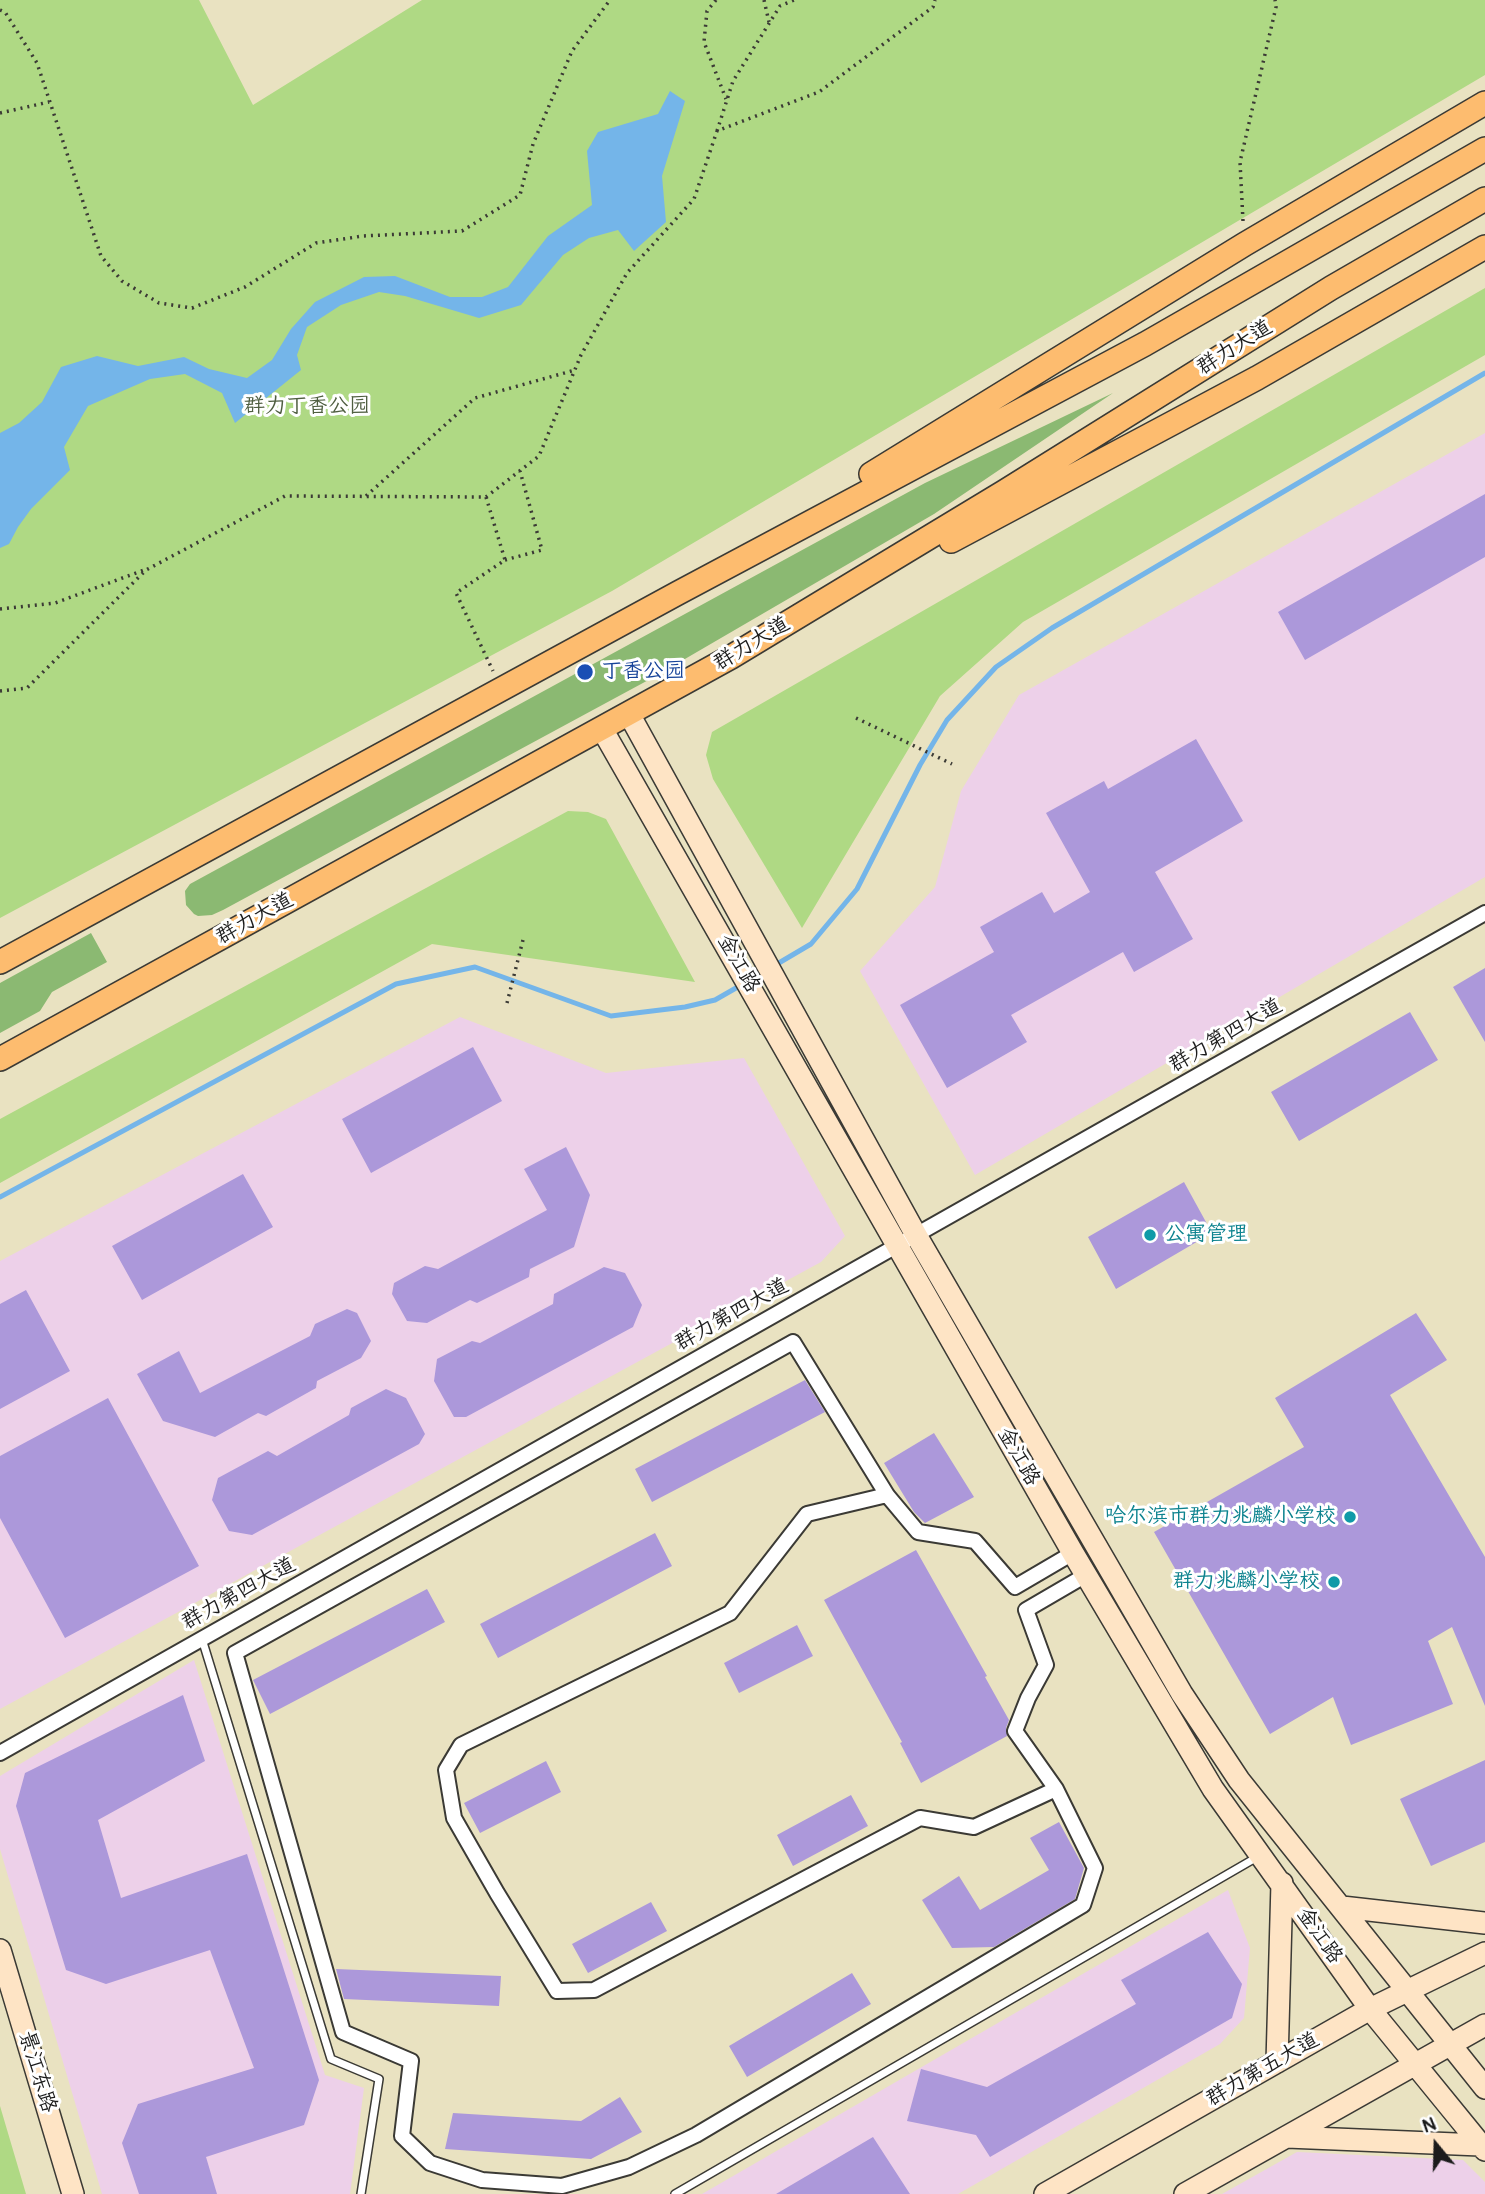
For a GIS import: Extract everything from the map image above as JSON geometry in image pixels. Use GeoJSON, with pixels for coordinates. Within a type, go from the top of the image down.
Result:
{"type":"FeatureCollection","features":[{"type":"Feature","properties":{"kind":"main road"},"geometry":{"type":"LineString","coordinates":[[678,593],[1245,244],[1485,103]]}},
{"type":"Feature","properties":{"kind":"main road"},"geometry":{"type":"LineString","coordinates":[[0,962],[678,593],[1145,344],[1485,149]]}},
{"type":"Feature","properties":{"kind":"main road","name":"群力大道"},"geometry":{"type":"LineString","coordinates":[[0,1059],[731,657],[1004,492],[1331,288],[1485,199]]}},
{"type":"Feature","properties":{"kind":"main road"},"geometry":{"type":"LineString","coordinates":[[731,657],[1257,378],[1485,247]]}},
{"type":"Feature","properties":{"kind":"street","name":"金江路"},"geometry":{"type":"LineString","coordinates":[[629,715],[916,1235],[1182,1694],[1239,1780],[1485,2088]]}},
{"type":"Feature","properties":{"kind":"street","name":"金江路"},"geometry":{"type":"LineString","coordinates":[[603,729],[1073,1553],[1213,1789],[1370,2009],[1482,2148]]}},
{"type":"Feature","properties":{"kind":"street","name":"群力第四大道"},"geometry":{"type":"LineString","coordinates":[[0,1753],[1485,913]]}},
{"type":"Feature","properties":{"kind":"street"},"geometry":{"type":"LineString","coordinates":[[1073,1553],[1014,1587],[975,1541],[918,1532],[887,1495],[793,1342],[235,1653],[343,2032],[411,2061],[402,2136],[430,2163],[482,2180],[562,2186],[629,2167],[696,2135],[1083,1905],[1095,1868],[1056,1789],[1015,1731],[1028,1698],[1046,1665],[1026,1610],[1086,1575]]}},
{"type":"Feature","properties":{"kind":"street"},"geometry":{"type":"LineString","coordinates":[[887,1495],[807,1514],[730,1613],[461,1745],[446,1770],[454,1818],[496,1893],[557,1991],[594,1990],[920,1818],[974,1827],[1056,1789]]}},
{"type":"Feature","properties":{"kind":"street"},"geometry":{"type":"LineString","coordinates":[[1277,2062],[1282,1884]]}},
{"type":"Feature","properties":{"kind":"street"},"geometry":{"type":"LineString","coordinates":[[1342,1907],[1485,1923]]}},
{"type":"Feature","properties":{"kind":"street","name":"景江东路"},"geometry":{"type":"LineString","coordinates":[[0,1950],[74,2194]]}},
{"type":"Feature","properties":{"kind":"street","name":"群力第五大道"},"geometry":{"type":"LineString","coordinates":[[1045,2194],[1370,2009],[1485,1953]]}},
{"type":"Feature","properties":{"kind":"street"},"geometry":{"type":"LineString","coordinates":[[1185,2194],[1485,2025]]}},
{"type":"Feature","properties":{"kind":"street"},"geometry":{"type":"LineString","coordinates":[[1285,2137],[1482,2148]]}},
{"type":"Feature","properties":{"kind":"lane"},"geometry":{"type":"LineString","coordinates":[[202,1639],[331,2059],[379,2079],[362,2194]]}},
{"type":"Feature","properties":{"kind":"lane"},"geometry":{"type":"LineString","coordinates":[[675,2194],[1261,1855]]}},
{"type":"Feature","properties":{"kind":"path"},"geometry":{"type":"LineString","coordinates":[[0,10],[5,12],[37,63],[101,256],[121,281],[159,303],[192,308],[245,287],[316,243],[363,236],[462,231],[520,195],[533,144],[572,51],[610,0]]}},
{"type":"Feature","properties":{"kind":"path"},"geometry":{"type":"LineString","coordinates":[[716,0],[706,11],[704,42],[727,101]]}},
{"type":"Feature","properties":{"kind":"path"},"geometry":{"type":"LineString","coordinates":[[764,0],[769,24]]}},
{"type":"Feature","properties":{"kind":"path"},"geometry":{"type":"LineString","coordinates":[[0,609],[55,603],[146,570],[285,496],[486,497],[520,471],[539,456],[575,370],[627,273],[694,199],[733,82],[780,6],[794,0]]}},
{"type":"Feature","properties":{"kind":"path"},"geometry":{"type":"LineString","coordinates":[[718,131],[819,92],[933,7],[935,0]]}},
{"type":"Feature","properties":{"kind":"path"},"geometry":{"type":"LineString","coordinates":[[1245,244],[1240,162],[1276,7],[1275,0]]}},
{"type":"Feature","properties":{"kind":"path"},"geometry":{"type":"LineString","coordinates":[[0,113],[49,102]]}},
{"type":"Feature","properties":{"kind":"path"},"geometry":{"type":"LineString","coordinates":[[364,498],[475,398],[575,370]]}},
{"type":"Feature","properties":{"kind":"path"},"geometry":{"type":"LineString","coordinates":[[498,682],[456,593],[505,560],[542,550],[520,471]]}},
{"type":"Feature","properties":{"kind":"path"},"geometry":{"type":"LineString","coordinates":[[486,497],[505,560]]}},
{"type":"Feature","properties":{"kind":"path"},"geometry":{"type":"LineString","coordinates":[[0,691],[27,688],[146,570]]}},
{"type":"Feature","properties":{"kind":"path"},"geometry":{"type":"LineString","coordinates":[[856,718],[952,764]]}},
{"type":"Feature","properties":{"kind":"path"},"geometry":{"type":"LineString","coordinates":[[506,1003],[523,940]]}},
{"type":"Feature","properties":{"kind":"shaded area"},"geometry":{"type":"Polygon","coordinates":[[[1485,433],[1485,877],[975,1175],[860,971],[935,887],[961,791],[1019,695],[1485,433]]]}},
{"type":"Feature","properties":{"kind":"shaded area"},"geometry":{"type":"Polygon","coordinates":[[[460,1017],[606,1073],[744,1058],[845,1236],[821,1262],[0,1709],[0,1261],[460,1017]]]}},
{"type":"Feature","properties":{"kind":"shaded area"},"geometry":{"type":"Polygon","coordinates":[[[194,1660],[325,2075],[364,2088],[350,2194],[102,2194],[0,1849],[0,1776],[194,1660]]]}},
{"type":"Feature","properties":{"kind":"shaded area"},"geometry":{"type":"Polygon","coordinates":[[[1228,1890],[1250,1948],[1244,2018],[1220,2044],[958,2194],[702,2194],[1228,1890]]]}},
{"type":"Feature","properties":{"kind":"shaded area"},"geometry":{"type":"Polygon","coordinates":[[[1297,2152],[1463,2160],[1485,2182],[1485,2194],[1222,2194],[1297,2152]]]}},
{"type":"Feature","properties":{"kind":"green space","name":"群力丁香公园"},"geometry":{"type":"Polygon","coordinates":[[[0,0],[199,0],[253,105],[422,0],[1485,0],[1485,75],[612,591],[0,918],[0,0]]]}},
{"type":"Feature","properties":{"kind":"green space"},"geometry":{"type":"Polygon","coordinates":[[[1485,288],[1485,355],[1023,622],[940,696],[802,928],[713,779],[706,755],[712,732],[1485,288]]]}},
{"type":"Feature","properties":{"kind":"green space"},"geometry":{"type":"Polygon","coordinates":[[[1113,393],[934,514],[654,677],[223,910],[212,915],[198,916],[186,905],[185,891],[190,884],[925,483],[1113,393]]]}},
{"type":"Feature","properties":{"kind":"green space"},"geometry":{"type":"Polygon","coordinates":[[[568,811],[588,812],[606,819],[695,982],[432,944],[0,1183],[0,1119],[568,811]]]}},
{"type":"Feature","properties":{"kind":"green space"},"geometry":{"type":"Polygon","coordinates":[[[91,933],[107,962],[52,992],[40,1011],[0,1033],[0,983],[91,933]]]}},
{"type":"Feature","properties":{"kind":"green space"},"geometry":{"type":"Polygon","coordinates":[[[0,2106],[26,2194],[0,2194],[0,2106]]]}},
{"type":"Feature","properties":{"kind":"water"},"geometry":{"type":"Polygon","coordinates":[[[670,91],[685,101],[662,176],[666,222],[634,251],[618,230],[589,238],[563,255],[521,305],[479,318],[405,296],[379,292],[341,305],[307,327],[297,355],[301,370],[235,423],[222,393],[185,374],[150,379],[88,406],[64,447],[70,470],[31,509],[9,544],[0,548],[0,433],[19,423],[42,402],[61,367],[97,356],[138,366],[184,357],[209,369],[247,378],[272,360],[291,329],[315,302],[364,277],[395,276],[450,297],[482,297],[508,287],[548,236],[592,205],[587,151],[598,132],[658,114],[670,91]]]}},
{"type":"Feature","properties":{"kind":"building"},"geometry":{"type":"Polygon","coordinates":[[[1485,494],[1485,557],[1305,660],[1278,612],[1485,494]]]}},
{"type":"Feature","properties":{"kind":"building"},"geometry":{"type":"Polygon","coordinates":[[[1196,739],[1243,821],[1155,872],[1193,939],[1134,972],[1123,952],[1011,1015],[1027,1042],[947,1088],[900,1005],[994,952],[980,927],[1042,892],[1054,913],[1090,892],[1046,813],[1104,781],[1108,789],[1196,739]]]}},
{"type":"Feature","properties":{"kind":"building"},"geometry":{"type":"Polygon","coordinates":[[[1485,968],[1485,1042],[1453,987],[1485,968]]]}},
{"type":"Feature","properties":{"kind":"building"},"geometry":{"type":"Polygon","coordinates":[[[1410,1012],[1438,1060],[1299,1141],[1271,1092],[1410,1012]]]}},
{"type":"Feature","properties":{"kind":"building"},"geometry":{"type":"Polygon","coordinates":[[[473,1047],[502,1101],[371,1173],[342,1119],[473,1047]]]}},
{"type":"Feature","properties":{"kind":"building"},"geometry":{"type":"Polygon","coordinates":[[[566,1147],[590,1195],[574,1247],[530,1269],[529,1277],[477,1303],[470,1300],[427,1323],[407,1321],[392,1294],[394,1283],[425,1266],[438,1269],[547,1210],[524,1169],[566,1147]]]}},
{"type":"Feature","properties":{"kind":"building"},"geometry":{"type":"Polygon","coordinates":[[[243,1174],[273,1227],[142,1300],[112,1246],[243,1174]]]}},
{"type":"Feature","properties":{"kind":"building","name":"公寓管理"},"geometry":{"type":"Polygon","coordinates":[[[1184,1182],[1212,1233],[1116,1289],[1088,1237],[1184,1182]]]}},
{"type":"Feature","properties":{"kind":"building"},"geometry":{"type":"Polygon","coordinates":[[[604,1267],[625,1273],[642,1305],[633,1327],[466,1417],[454,1417],[434,1381],[437,1359],[472,1341],[480,1343],[553,1304],[554,1294],[604,1267]]]}},
{"type":"Feature","properties":{"kind":"building"},"geometry":{"type":"Polygon","coordinates":[[[26,1290],[70,1371],[0,1409],[0,1304],[26,1290]]]}},
{"type":"Feature","properties":{"kind":"building"},"geometry":{"type":"Polygon","coordinates":[[[347,1309],[357,1313],[371,1341],[361,1358],[317,1381],[316,1388],[266,1416],[258,1413],[215,1437],[163,1421],[137,1374],[179,1351],[200,1393],[310,1336],[315,1324],[347,1309]]]}},
{"type":"Feature","properties":{"kind":"building","name":"群力兆麟小学校"},"geometry":{"type":"Polygon","coordinates":[[[1416,1313],[1447,1360],[1390,1395],[1485,1557],[1485,1706],[1452,1627],[1428,1641],[1453,1704],[1351,1745],[1333,1697],[1270,1734],[1154,1532],[1304,1447],[1275,1398],[1416,1313]]]}},
{"type":"Feature","properties":{"kind":"building"},"geometry":{"type":"Polygon","coordinates":[[[805,1380],[825,1412],[652,1502],[635,1469],[805,1380]]]}},
{"type":"Feature","properties":{"kind":"building"},"geometry":{"type":"Polygon","coordinates":[[[386,1389],[406,1398],[425,1434],[419,1444],[252,1535],[229,1531],[212,1500],[218,1478],[268,1451],[277,1456],[349,1415],[351,1408],[386,1389]]]}},
{"type":"Feature","properties":{"kind":"building"},"geometry":{"type":"Polygon","coordinates":[[[108,1398],[199,1566],[65,1638],[0,1518],[0,1456],[108,1398]]]}},
{"type":"Feature","properties":{"kind":"building"},"geometry":{"type":"Polygon","coordinates":[[[934,1433],[974,1497],[925,1523],[914,1512],[884,1463],[934,1433]]]}},
{"type":"Feature","properties":{"kind":"building"},"geometry":{"type":"Polygon","coordinates":[[[655,1533],[672,1566],[498,1658],[480,1624],[655,1533]]]}},
{"type":"Feature","properties":{"kind":"building"},"geometry":{"type":"Polygon","coordinates":[[[916,1550],[1009,1720],[1007,1736],[921,1783],[900,1743],[902,1742],[824,1600],[916,1550]]]}},
{"type":"Feature","properties":{"kind":"building"},"geometry":{"type":"Polygon","coordinates":[[[427,1589],[445,1622],[270,1714],[253,1680],[427,1589]]]}},
{"type":"Feature","properties":{"kind":"building"},"geometry":{"type":"Polygon","coordinates":[[[797,1625],[813,1656],[739,1693],[724,1663],[797,1625]]]}},
{"type":"Feature","properties":{"kind":"building"},"geometry":{"type":"Polygon","coordinates":[[[183,1695],[205,1761],[98,1820],[121,1898],[247,1854],[319,2080],[304,2125],[206,2157],[217,2194],[139,2194],[122,2143],[138,2104],[254,2068],[210,1950],[106,1984],[66,1970],[16,1806],[25,1773],[183,1695]]]}},
{"type":"Feature","properties":{"kind":"building"},"geometry":{"type":"Polygon","coordinates":[[[1485,1760],[1485,1842],[1431,1866],[1400,1799],[1485,1760]]]}},
{"type":"Feature","properties":{"kind":"building"},"geometry":{"type":"Polygon","coordinates":[[[546,1761],[561,1792],[480,1833],[464,1803],[546,1761]]]}},
{"type":"Feature","properties":{"kind":"building"},"geometry":{"type":"Polygon","coordinates":[[[851,1795],[868,1826],[793,1866],[777,1835],[851,1795]]]}},
{"type":"Feature","properties":{"kind":"building"},"geometry":{"type":"Polygon","coordinates":[[[1059,1822],[1084,1868],[1075,1899],[994,1947],[952,1948],[922,1900],[959,1876],[980,1910],[1049,1870],[1030,1838],[1059,1822]]]}},
{"type":"Feature","properties":{"kind":"building"},"geometry":{"type":"Polygon","coordinates":[[[651,1902],[667,1931],[588,1973],[572,1944],[651,1902]]]}},
{"type":"Feature","properties":{"kind":"building"},"geometry":{"type":"Polygon","coordinates":[[[1208,1932],[1242,1984],[1232,2018],[990,2157],[976,2135],[907,2121],[921,2069],[987,2087],[1136,2004],[1121,1980],[1208,1932]]]}},
{"type":"Feature","properties":{"kind":"building"},"geometry":{"type":"Polygon","coordinates":[[[336,1969],[501,1976],[499,2006],[344,1999],[336,1969]]]}},
{"type":"Feature","properties":{"kind":"building"},"geometry":{"type":"Polygon","coordinates":[[[852,1973],[871,2004],[747,2077],[729,2046],[852,1973]]]}},
{"type":"Feature","properties":{"kind":"building"},"geometry":{"type":"Polygon","coordinates":[[[620,2097],[642,2132],[591,2159],[445,2149],[453,2113],[581,2121],[620,2097]]]}},
{"type":"Feature","properties":{"kind":"building"},"geometry":{"type":"Polygon","coordinates":[[[873,2137],[910,2194],[776,2194],[873,2137]]]}},
{"type":"Feature","properties":{"kind":"waterway"},"geometry":{"type":"LineString","coordinates":[[772,967],[811,944],[857,889],[920,765],[947,720],[996,667],[1052,628],[1485,373]]}},
{"type":"Feature","properties":{"kind":"waterway"},"geometry":{"type":"LineString","coordinates":[[0,1197],[396,984],[475,967],[611,1016],[685,1007],[715,1000],[743,984]]}},
{"type":"Feature","properties":{"kind":"place","name":"丁香公园"},"geometry":{"type":"Point","coordinates":[585,672]}},
{"type":"Feature","properties":{"kind":"place","name":"公寓管理"},"geometry":{"type":"Point","coordinates":[1150,1235]}},
{"type":"Feature","properties":{"kind":"place","name":"哈尔滨市群力兆麟小学校"},"geometry":{"type":"Point","coordinates":[1350,1517]}},
{"type":"Feature","properties":{"kind":"place","name":"群力兆麟小学校"},"geometry":{"type":"Point","coordinates":[1334,1582]}}]}
